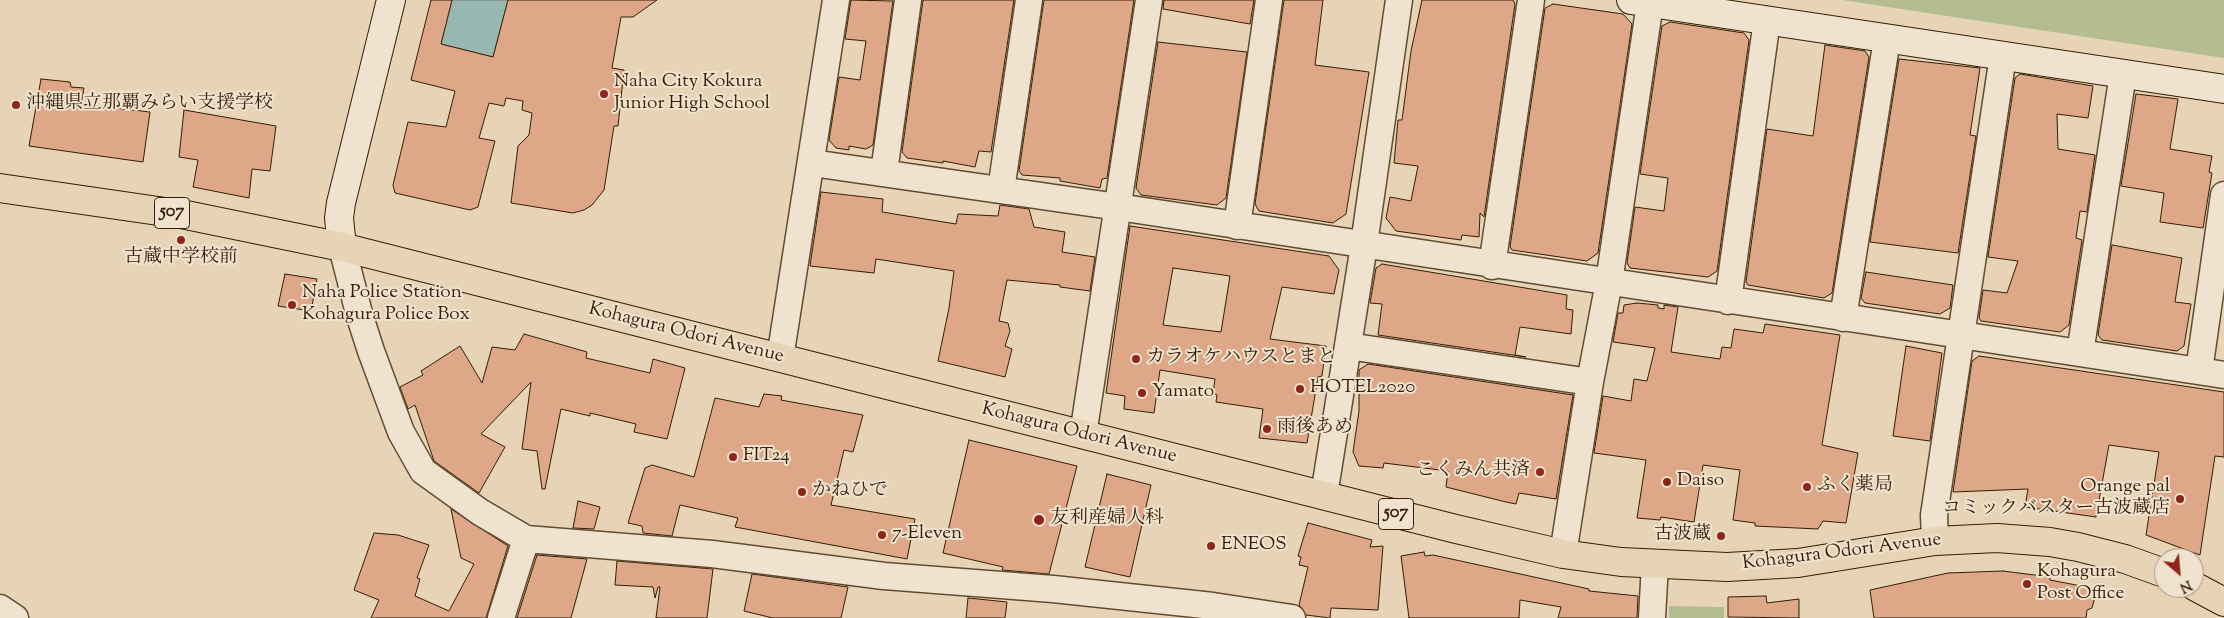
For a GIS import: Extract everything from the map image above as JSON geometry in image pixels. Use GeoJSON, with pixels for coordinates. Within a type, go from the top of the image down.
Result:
{"type":"FeatureCollection","features":[{"type":"Feature","properties":{"kind":"highway","name":"Kohagura Odori Avenue"},"geometry":{"type":"LineString","coordinates":[[0,188],[186,215],[342,247],[1324,496],[1564,554],[1655,564],[1727,567],[1798,562],[1935,540],[1997,538],[2050,542],[2100,552],[2154,570]]}},
{"type":"Feature","properties":{"kind":"highway"},"geometry":{"type":"LineString","coordinates":[[2204,591],[2224,602]]}},
{"type":"Feature","properties":{"kind":"street"},"geometry":{"type":"LineString","coordinates":[[391,0],[341,203],[339,218],[342,247],[360,317],[401,432],[423,472],[480,512],[526,538],[712,554],[884,576],[1053,589],[1213,612],[1292,618]]}},
{"type":"Feature","properties":{"kind":"street"},"geometry":{"type":"LineString","coordinates":[[780,358],[836,0]]}},
{"type":"Feature","properties":{"kind":"street"},"geometry":{"type":"LineString","coordinates":[[884,172],[908,0]]}},
{"type":"Feature","properties":{"kind":"street"},"geometry":{"type":"LineString","coordinates":[[1001,190],[1029,0]]}},
{"type":"Feature","properties":{"kind":"street"},"geometry":{"type":"LineString","coordinates":[[1083,435],[1149,0]]}},
{"type":"Feature","properties":{"kind":"street"},"geometry":{"type":"LineString","coordinates":[[1237,226],[1269,0]]}},
{"type":"Feature","properties":{"kind":"street"},"geometry":{"type":"LineString","coordinates":[[1324,496],[1364,246],[1399,0]]}},
{"type":"Feature","properties":{"kind":"street"},"geometry":{"type":"LineString","coordinates":[[1492,266],[1531,0]]}},
{"type":"Feature","properties":{"kind":"street"},"geometry":{"type":"LineString","coordinates":[[1564,554],[1590,382],[1609,282],[1640,1],[2224,89]]}},
{"type":"Feature","properties":{"kind":"street"},"geometry":{"type":"LineString","coordinates":[[1728,301],[1767,20]]}},
{"type":"Feature","properties":{"kind":"street"},"geometry":{"type":"LineString","coordinates":[[1844,318],[1887,39]]}},
{"type":"Feature","properties":{"kind":"street"},"geometry":{"type":"LineString","coordinates":[[1935,540],[1934,515],[2003,56]]}},
{"type":"Feature","properties":{"kind":"street"},"geometry":{"type":"LineString","coordinates":[[2080,353],[2123,74]]}},
{"type":"Feature","properties":{"kind":"street"},"geometry":{"type":"LineString","coordinates":[[812,163],[1118,207],[1492,266],[1609,282],[2224,376]]}},
{"type":"Feature","properties":{"kind":"street"},"geometry":{"type":"LineString","coordinates":[[2199,372],[2224,196]]}},
{"type":"Feature","properties":{"kind":"street"},"geometry":{"type":"LineString","coordinates":[[1348,346],[1590,382]]}},
{"type":"Feature","properties":{"kind":"street"},"geometry":{"type":"LineString","coordinates":[[501,618],[526,538]]}},
{"type":"Feature","properties":{"kind":"street"},"geometry":{"type":"LineString","coordinates":[[1652,618],[1655,564]]}},
{"type":"Feature","properties":{"kind":"street"},"geometry":{"type":"LineString","coordinates":[[0,608],[15,618]]}},
{"type":"Feature","properties":{"kind":"green space"},"geometry":{"type":"Polygon","coordinates":[[[1842,0],[2224,0],[2224,58],[1842,0]]]}},
{"type":"Feature","properties":{"kind":"green space"},"geometry":{"type":"Polygon","coordinates":[[[1669,606],[1724,607],[1724,618],[1669,618],[1669,606]]]}},
{"type":"Feature","properties":{"kind":"water"},"geometry":{"type":"Polygon","coordinates":[[[452,0],[508,0],[493,57],[441,44],[452,0]]]}},
{"type":"Feature","properties":{"kind":"building"},"geometry":{"type":"Polygon","coordinates":[[[431,0],[452,0],[441,44],[493,57],[508,0],[657,0],[633,17],[621,17],[612,68],[624,70],[618,126],[614,126],[604,190],[592,205],[584,210],[573,213],[511,203],[518,146],[529,135],[532,113],[522,110],[523,101],[506,98],[504,106],[489,103],[479,138],[495,141],[478,207],[470,210],[395,193],[393,185],[408,122],[446,127],[455,91],[411,80],[431,0]]]}},
{"type":"Feature","properties":{"kind":"building"},"geometry":{"type":"Polygon","coordinates":[[[851,0],[893,1],[873,145],[866,149],[849,146],[849,150],[836,148],[829,140],[839,77],[860,80],[866,41],[845,39],[851,0]]]}},
{"type":"Feature","properties":{"kind":"building"},"geometry":{"type":"Polygon","coordinates":[[[923,0],[1014,0],[991,152],[979,151],[975,167],[943,161],[943,163],[907,158],[902,152],[923,0]]]}},
{"type":"Feature","properties":{"kind":"building"},"geometry":{"type":"Polygon","coordinates":[[[1044,0],[1134,0],[1107,178],[1102,179],[1100,188],[1060,181],[1060,178],[1022,175],[1019,171],[1044,0]]]}},
{"type":"Feature","properties":{"kind":"building"},"geometry":{"type":"Polygon","coordinates":[[[1164,0],[1254,0],[1250,24],[1163,9],[1164,0]]]}},
{"type":"Feature","properties":{"kind":"building"},"geometry":{"type":"Polygon","coordinates":[[[1284,0],[1323,0],[1315,65],[1369,72],[1346,214],[1333,223],[1259,211],[1255,204],[1284,0]]]}},
{"type":"Feature","properties":{"kind":"building"},"geometry":{"type":"Polygon","coordinates":[[[1422,0],[1513,0],[1515,4],[1484,217],[1480,213],[1479,237],[1462,235],[1461,240],[1396,231],[1386,218],[1390,197],[1411,201],[1418,166],[1394,163],[1398,120],[1402,120],[1411,51],[1422,0]]]}},
{"type":"Feature","properties":{"kind":"building"},"geometry":{"type":"Polygon","coordinates":[[[1553,4],[1623,14],[1632,24],[1598,253],[1587,261],[1512,250],[1510,247],[1545,8],[1553,4]]]}},
{"type":"Feature","properties":{"kind":"building"},"geometry":{"type":"Polygon","coordinates":[[[1670,22],[1744,33],[1749,40],[1717,271],[1708,277],[1630,268],[1627,263],[1635,207],[1664,211],[1668,178],[1640,174],[1662,26],[1670,22]]]}},
{"type":"Feature","properties":{"kind":"building"},"geometry":{"type":"Polygon","coordinates":[[[1158,42],[1247,52],[1226,198],[1217,205],[1141,195],[1136,188],[1158,42]]]}},
{"type":"Feature","properties":{"kind":"building"},"geometry":{"type":"Polygon","coordinates":[[[1825,45],[1865,51],[1869,57],[1832,293],[1824,298],[1748,285],[1746,282],[1767,129],[1813,136],[1825,45]]]}},
{"type":"Feature","properties":{"kind":"building"},"geometry":{"type":"Polygon","coordinates":[[[1899,59],[1980,68],[1970,135],[1976,136],[1958,253],[1870,242],[1899,59]]]}},
{"type":"Feature","properties":{"kind":"building"},"geometry":{"type":"Polygon","coordinates":[[[2020,74],[2093,86],[2088,118],[2057,114],[2058,149],[2095,155],[2087,212],[2080,211],[2076,238],[2082,240],[2069,325],[2060,332],[1981,321],[1979,318],[1983,290],[2007,293],[2018,261],[1988,257],[2015,78],[2020,74]]]}},
{"type":"Feature","properties":{"kind":"building"},"geometry":{"type":"Polygon","coordinates":[[[41,79],[70,82],[71,87],[84,88],[81,104],[150,112],[143,162],[29,146],[41,79]]]}},
{"type":"Feature","properties":{"kind":"building"},"geometry":{"type":"Polygon","coordinates":[[[2136,94],[2178,99],[2170,149],[2212,156],[2209,172],[2212,173],[2203,228],[2160,222],[2164,193],[2121,186],[2136,94]]]}},
{"type":"Feature","properties":{"kind":"building"},"geometry":{"type":"Polygon","coordinates":[[[184,110],[276,126],[270,171],[252,169],[249,198],[193,187],[198,160],[179,157],[184,110]]]}},
{"type":"Feature","properties":{"kind":"building"},"geometry":{"type":"Polygon","coordinates":[[[821,192],[883,199],[882,212],[956,224],[958,214],[998,216],[1000,205],[1029,209],[1034,227],[1065,232],[1062,252],[1095,257],[1090,291],[1060,287],[1060,285],[1007,280],[999,321],[1008,323],[1010,331],[1005,346],[1012,349],[1005,377],[938,361],[949,308],[954,271],[876,259],[874,273],[810,266],[821,192]]]}},
{"type":"Feature","properties":{"kind":"building"},"geometry":{"type":"Polygon","coordinates":[[[1130,226],[1329,256],[1339,270],[1334,294],[1282,287],[1270,339],[1326,346],[1322,376],[1318,377],[1307,443],[1259,438],[1263,409],[1216,402],[1217,395],[1213,393],[1215,379],[1160,370],[1154,413],[1124,409],[1125,396],[1106,393],[1130,226]],[[1173,268],[1163,325],[1221,332],[1230,276],[1173,268]]]}},
{"type":"Feature","properties":{"kind":"building"},"geometry":{"type":"Polygon","coordinates":[[[2112,245],[2182,258],[2175,302],[2191,304],[2184,346],[2177,351],[2102,340],[2098,335],[2112,245]]]}},
{"type":"Feature","properties":{"kind":"building"},"geometry":{"type":"Polygon","coordinates":[[[1382,264],[1567,295],[1566,309],[1573,310],[1571,334],[1520,327],[1515,355],[1526,357],[1378,335],[1382,304],[1370,303],[1376,268],[1382,264]]]}},
{"type":"Feature","properties":{"kind":"building"},"geometry":{"type":"Polygon","coordinates":[[[1866,272],[1953,285],[1950,308],[1940,314],[1865,303],[1861,298],[1866,272]]]}},
{"type":"Feature","properties":{"kind":"building"},"geometry":{"type":"Polygon","coordinates":[[[285,274],[317,279],[311,311],[278,306],[285,274]]]}},
{"type":"Feature","properties":{"kind":"building"},"geometry":{"type":"Polygon","coordinates":[[[1637,303],[1658,305],[1658,308],[1664,309],[1664,305],[1678,307],[1671,352],[1720,359],[1722,347],[1731,348],[1734,329],[1763,333],[1765,324],[1840,335],[1822,445],[1858,453],[1846,523],[1823,521],[1818,529],[1755,526],[1755,523],[1733,520],[1740,470],[1703,465],[1694,522],[1661,517],[1660,520],[1637,518],[1646,460],[1594,453],[1603,396],[1631,401],[1634,379],[1647,381],[1655,348],[1613,342],[1618,313],[1623,313],[1624,305],[1637,303]]]}},
{"type":"Feature","properties":{"kind":"building"},"geometry":{"type":"Polygon","coordinates":[[[524,334],[587,352],[586,358],[650,373],[653,359],[685,368],[667,439],[634,432],[636,424],[590,413],[590,416],[561,409],[545,489],[542,489],[537,451],[522,449],[531,382],[481,434],[505,447],[479,493],[434,461],[415,405],[408,409],[400,387],[423,375],[421,371],[460,346],[482,383],[492,347],[515,350],[524,334]]]}},
{"type":"Feature","properties":{"kind":"building"},"geometry":{"type":"Polygon","coordinates":[[[1906,346],[1942,353],[1930,441],[1893,436],[1906,346]]]}},
{"type":"Feature","properties":{"kind":"building"},"geometry":{"type":"Polygon","coordinates":[[[1979,356],[2224,392],[2224,457],[2215,456],[2201,548],[2181,548],[2146,535],[2159,452],[2109,445],[2096,517],[2025,507],[2028,489],[1953,492],[1972,361],[1979,356]]]}},
{"type":"Feature","properties":{"kind":"building"},"geometry":{"type":"Polygon","coordinates":[[[1368,364],[1573,395],[1556,499],[1519,493],[1516,504],[1446,487],[1448,471],[1384,463],[1383,468],[1359,466],[1353,452],[1359,411],[1359,370],[1368,364]]]}},
{"type":"Feature","properties":{"kind":"building"},"geometry":{"type":"Polygon","coordinates":[[[764,394],[782,396],[781,400],[863,415],[853,452],[844,450],[831,505],[915,519],[907,559],[735,527],[738,518],[680,505],[672,536],[643,533],[642,526],[628,523],[645,468],[652,465],[694,477],[715,398],[759,407],[764,394]]]}},
{"type":"Feature","properties":{"kind":"building"},"geometry":{"type":"Polygon","coordinates":[[[969,440],[1077,466],[1049,574],[1002,570],[1003,567],[943,553],[969,440]]]}},
{"type":"Feature","properties":{"kind":"building"},"geometry":{"type":"Polygon","coordinates":[[[1107,474],[1151,485],[1130,577],[1085,567],[1107,474]]]}},
{"type":"Feature","properties":{"kind":"building"},"geometry":{"type":"Polygon","coordinates":[[[578,501],[600,507],[594,529],[573,528],[578,501]]]}},
{"type":"Feature","properties":{"kind":"building"},"geometry":{"type":"Polygon","coordinates":[[[451,509],[508,546],[486,618],[371,618],[379,600],[354,590],[374,533],[398,535],[429,545],[417,578],[420,579],[415,596],[449,611],[474,564],[461,558],[451,509]]]}},
{"type":"Feature","properties":{"kind":"building"},"geometry":{"type":"Polygon","coordinates":[[[1308,523],[1372,540],[1370,547],[1383,546],[1378,610],[1331,608],[1330,618],[1306,615],[1299,605],[1308,567],[1299,565],[1301,557],[1298,556],[1308,523]]]}},
{"type":"Feature","properties":{"kind":"building"},"geometry":{"type":"Polygon","coordinates":[[[1424,552],[1425,556],[1433,555],[1589,589],[1589,591],[1638,596],[1637,618],[1558,618],[1561,607],[1520,600],[1519,618],[1409,618],[1401,556],[1424,552]]]}},
{"type":"Feature","properties":{"kind":"building"},"geometry":{"type":"Polygon","coordinates":[[[537,555],[587,559],[571,618],[517,618],[537,555]]]}},
{"type":"Feature","properties":{"kind":"building"},"geometry":{"type":"Polygon","coordinates":[[[617,561],[713,569],[707,618],[656,618],[660,587],[658,587],[655,598],[653,587],[615,585],[617,561]]]}},
{"type":"Feature","properties":{"kind":"building"},"geometry":{"type":"Polygon","coordinates":[[[2003,571],[2050,577],[2050,580],[2097,589],[2092,608],[2087,610],[2086,618],[1874,618],[1870,590],[1948,573],[2003,571]]]}},
{"type":"Feature","properties":{"kind":"building"},"geometry":{"type":"Polygon","coordinates":[[[752,574],[848,587],[841,618],[773,618],[744,611],[752,574]]]}},
{"type":"Feature","properties":{"kind":"building"},"geometry":{"type":"Polygon","coordinates":[[[1766,596],[1767,603],[1799,599],[1799,618],[1728,617],[1728,597],[1766,596]]]}},
{"type":"Feature","properties":{"kind":"building"},"geometry":{"type":"Polygon","coordinates":[[[968,598],[1007,602],[1005,618],[966,618],[968,598]]]}},
{"type":"Feature","properties":{"kind":"place","name":"Naha City Kokura Junior High School"},"geometry":{"type":"Point","coordinates":[604,94]}},
{"type":"Feature","properties":{"kind":"place","name":"沖縄県立那覇みらい支援学校"},"geometry":{"type":"Point","coordinates":[16,105]}},
{"type":"Feature","properties":{"kind":"place","name":"古蔵中学校前"},"geometry":{"type":"Point","coordinates":[181,240]}},
{"type":"Feature","properties":{"kind":"place","name":"Naha Police Station Kohagura Police Box"},"geometry":{"type":"Point","coordinates":[292,305]}},
{"type":"Feature","properties":{"kind":"place","name":"カラオケハウスとまと"},"geometry":{"type":"Point","coordinates":[1136,359]}},
{"type":"Feature","properties":{"kind":"place","name":"HOTEL2020"},"geometry":{"type":"Point","coordinates":[1300,389]}},
{"type":"Feature","properties":{"kind":"place","name":"Yamato"},"geometry":{"type":"Point","coordinates":[1142,393]}},
{"type":"Feature","properties":{"kind":"place","name":"雨後あめ"},"geometry":{"type":"Point","coordinates":[1267,429]}},
{"type":"Feature","properties":{"kind":"place","name":"FIT24"},"geometry":{"type":"Point","coordinates":[733,457]}},
{"type":"Feature","properties":{"kind":"place","name":"こくみん共済"},"geometry":{"type":"Point","coordinates":[1540,472]}},
{"type":"Feature","properties":{"kind":"place","name":"Daiso"},"geometry":{"type":"Point","coordinates":[1667,482]}},
{"type":"Feature","properties":{"kind":"place","name":"ふく薬局"},"geometry":{"type":"Point","coordinates":[1807,487]}},
{"type":"Feature","properties":{"kind":"place","name":"かねひで"},"geometry":{"type":"Point","coordinates":[802,492]}},
{"type":"Feature","properties":{"kind":"place","name":"Orange pal コミックバスター古波蔵店"},"geometry":{"type":"Point","coordinates":[2180,499]}},
{"type":"Feature","properties":{"kind":"place","name":"友利産婦人科"},"geometry":{"type":"Point","coordinates":[1039,520]}},
{"type":"Feature","properties":{"kind":"place","name":"7-Eleven"},"geometry":{"type":"Point","coordinates":[882,535]}},
{"type":"Feature","properties":{"kind":"place","name":"古波蔵"},"geometry":{"type":"Point","coordinates":[1721,536]}},
{"type":"Feature","properties":{"kind":"place","name":"ENEOS"},"geometry":{"type":"Point","coordinates":[1211,546]}},
{"type":"Feature","properties":{"kind":"place","name":"Kohagura Post Office"},"geometry":{"type":"Point","coordinates":[2027,584]}}]}
